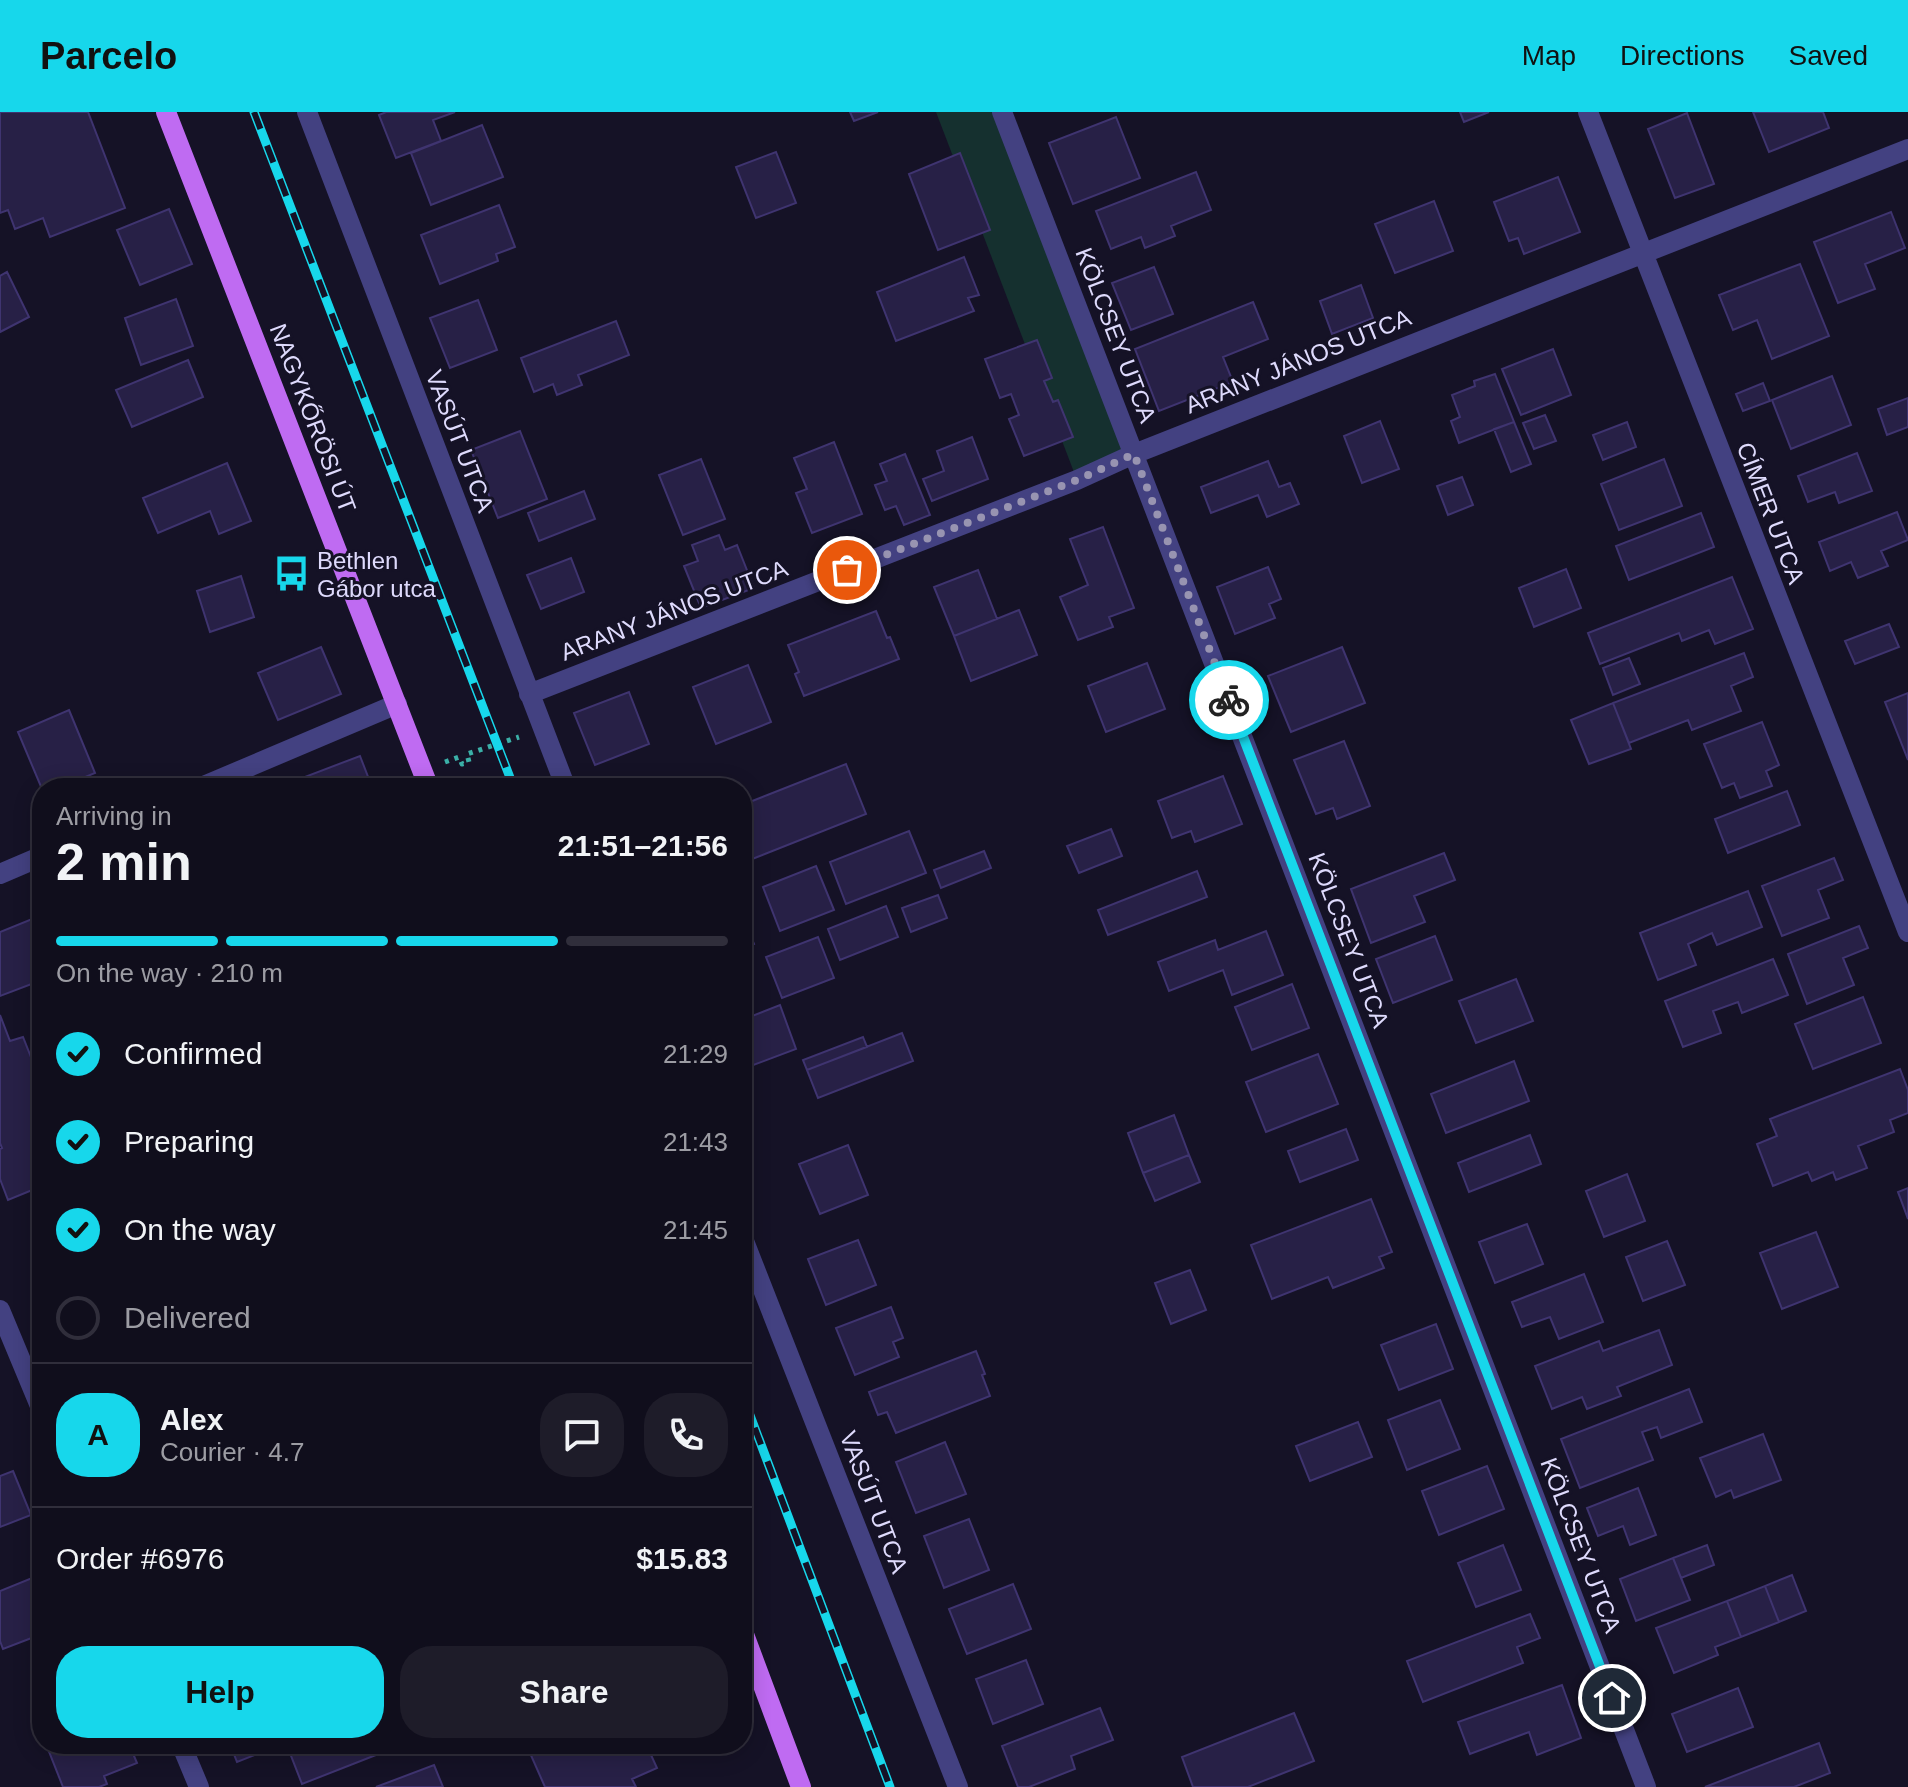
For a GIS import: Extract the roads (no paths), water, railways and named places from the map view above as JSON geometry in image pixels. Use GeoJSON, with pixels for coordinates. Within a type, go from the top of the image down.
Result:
{"type":"FeatureCollection","features":[{"type":"Feature","properties":{"kind":"main road","name":"NAGYKŐRÖSI ÚT"},"geometry":{"type":"LineString","coordinates":[[166,112],[425,778]]}},
{"type":"Feature","properties":{"kind":"main road"},"geometry":{"type":"LineString","coordinates":[[752,1656],[801,1787]]}},
{"type":"Feature","properties":{"kind":"street","name":"VASÚT UTCA"},"geometry":{"type":"LineString","coordinates":[[307,112],[562,778]]}},
{"type":"Feature","properties":{"kind":"street","name":"KÖLCSEY UTCA"},"geometry":{"type":"LineString","coordinates":[[1002,112],[1646,1787]]}},
{"type":"Feature","properties":{"kind":"street","name":"CÍMER UTCA"},"geometry":{"type":"LineString","coordinates":[[1588,112],[1908,932]]}},
{"type":"Feature","properties":{"kind":"street","name":"ARANY JÁNOS UTCA"},"geometry":{"type":"LineString","coordinates":[[529,694],[1908,149]]}},
{"type":"Feature","properties":{"kind":"street"},"geometry":{"type":"LineString","coordinates":[[223,778],[397,704]]}},
{"type":"Feature","properties":{"kind":"street"},"geometry":{"type":"LineString","coordinates":[[0,874],[32,860]]}},
{"type":"Feature","properties":{"kind":"street","name":"VASÚT UTCA"},"geometry":{"type":"LineString","coordinates":[[752,1262],[958,1787]]}},
{"type":"Feature","properties":{"kind":"street"},"geometry":{"type":"LineString","coordinates":[[0,1310],[32,1387]]}},
{"type":"Feature","properties":{"kind":"street"},"geometry":{"type":"LineString","coordinates":[[185,1754],[199,1787]]}},
{"type":"Feature","properties":{"kind":"railway"},"geometry":{"type":"LineString","coordinates":[[254,112],[510,778]]}},
{"type":"Feature","properties":{"kind":"railway"},"geometry":{"type":"LineString","coordinates":[[752,1421],[890,1787]]}},
{"type":"Feature","properties":{"kind":"place","name":"Bethlen Gábor utca"},"geometry":{"type":"Point","coordinates":[291,574]}}]}
